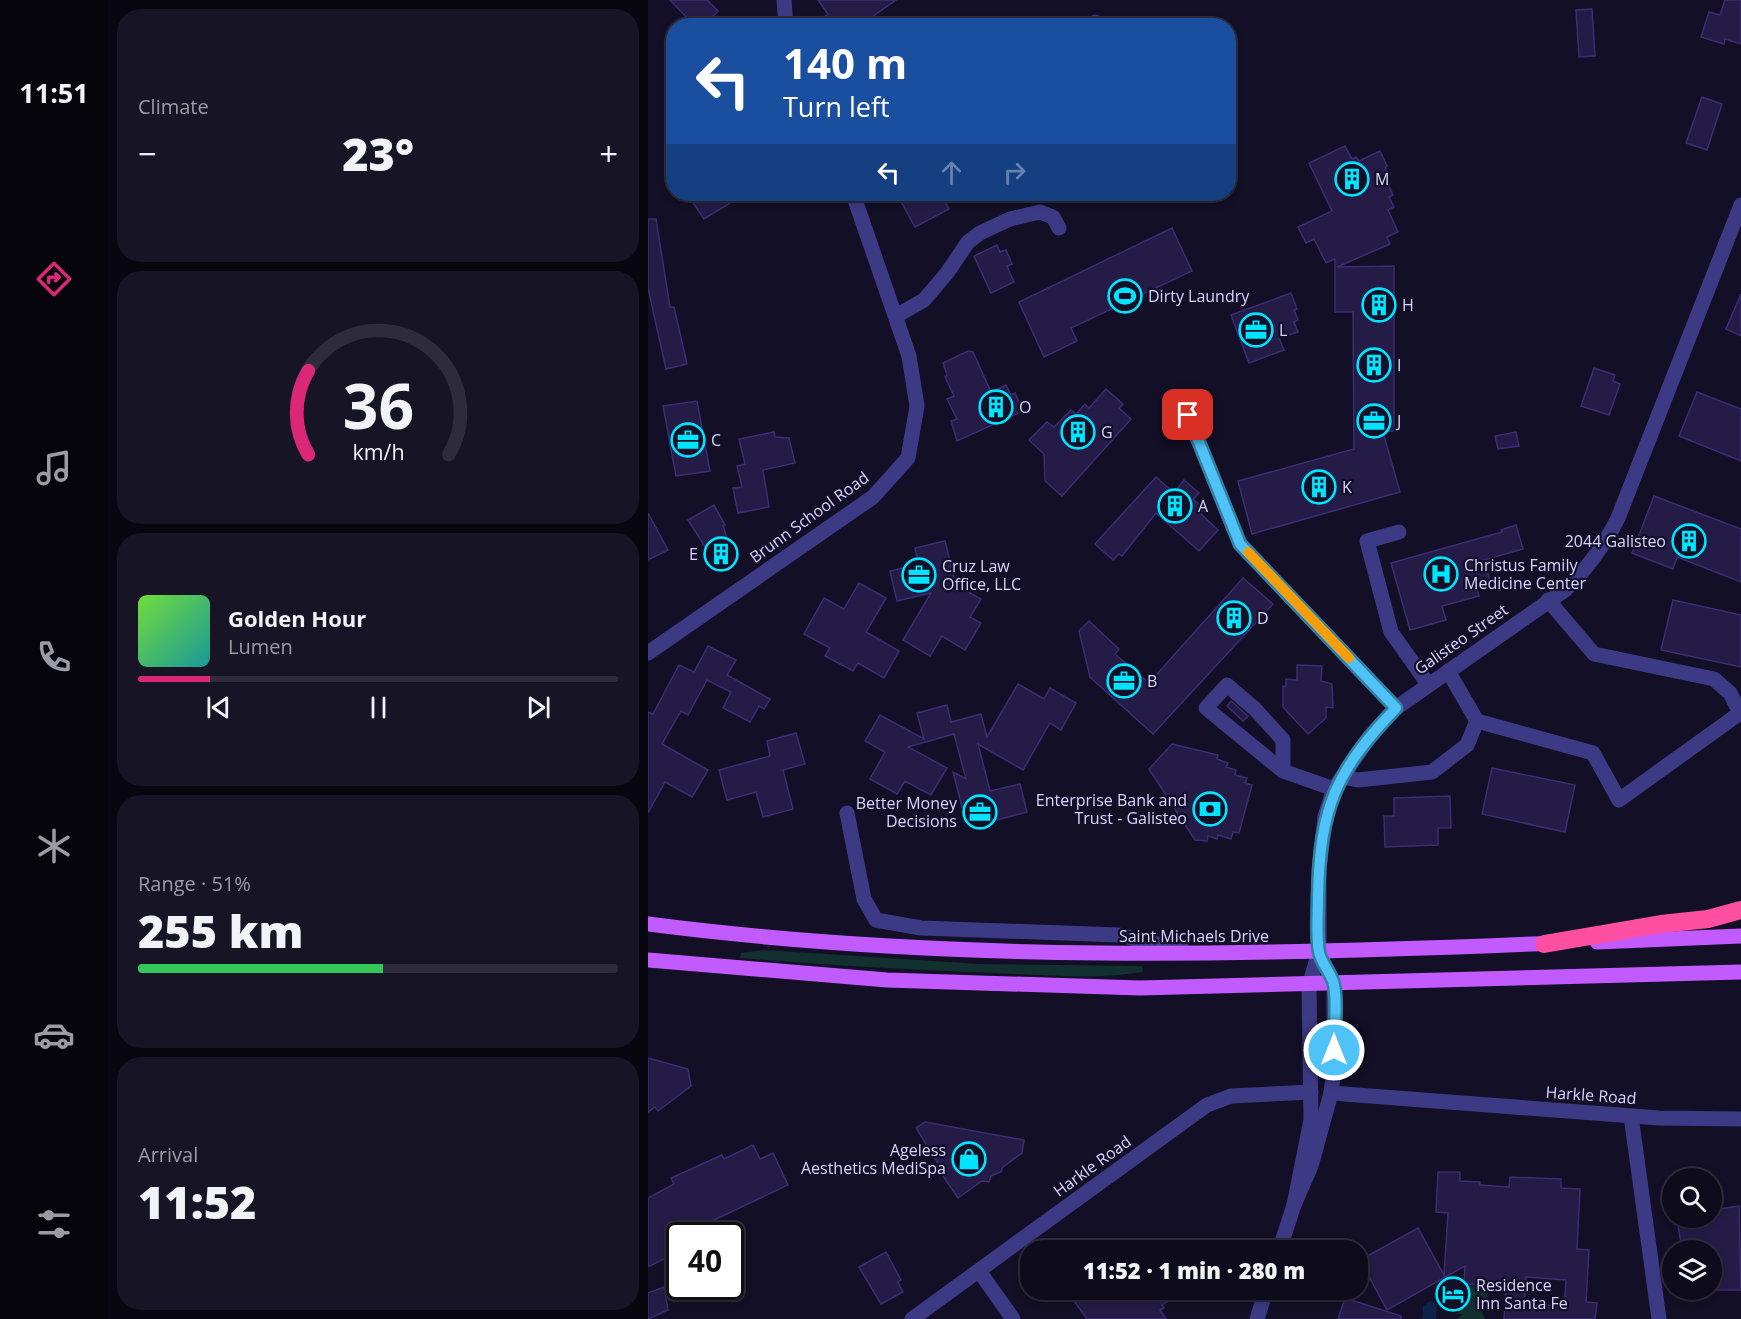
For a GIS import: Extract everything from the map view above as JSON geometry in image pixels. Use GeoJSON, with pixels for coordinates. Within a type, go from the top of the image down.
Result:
{"type":"FeatureCollection","features":[{"type":"Feature","properties":{"kind":"highway"},"geometry":{"type":"LineString","coordinates":[[1544,944],[1661,924],[1708,919],[1741,910]]}},
{"type":"Feature","properties":{"kind":"main road","name":"Saint Michaels Drive"},"geometry":{"type":"LineString","coordinates":[[648,924],[735,935],[889,946],[995,951],[1204,955],[1741,936]]}},
{"type":"Feature","properties":{"kind":"main road"},"geometry":{"type":"LineString","coordinates":[[648,960],[876,980],[1014,986],[1151,988],[1309,986],[1741,972]]}},
{"type":"Feature","properties":{"kind":"street"},"geometry":{"type":"LineString","coordinates":[[784,0],[785,18]]}},
{"type":"Feature","properties":{"kind":"street","name":"Brunn School Road"},"geometry":{"type":"LineString","coordinates":[[648,653],[873,497],[908,458],[917,406],[909,356],[855,201]]}},
{"type":"Feature","properties":{"kind":"street","name":"Galisteo Street"},"geometry":{"type":"LineString","coordinates":[[1284,1240],[1294,1205],[1311,1120],[1309,986],[1319,952],[1319,870],[1325,816],[1338,783],[1370,736],[1396,708],[1584,573],[1600,551],[1618,518],[1741,205]]}},
{"type":"Feature","properties":{"kind":"street"},"geometry":{"type":"LineString","coordinates":[[896,316],[924,300],[947,273],[968,242],[980,233],[1010,219],[1040,212],[1053,217],[1059,228]]}},
{"type":"Feature","properties":{"kind":"street"},"geometry":{"type":"LineString","coordinates":[[1188,415],[1240,544],[1396,708]]}},
{"type":"Feature","properties":{"kind":"street"},"geometry":{"type":"LineString","coordinates":[[1399,532],[1366,541],[1391,632],[1428,684]]}},
{"type":"Feature","properties":{"kind":"street"},"geometry":{"type":"LineString","coordinates":[[1448,671],[1477,721],[1593,753],[1619,800],[1740,713],[1730,693],[1714,679],[1594,654],[1548,600]]}},
{"type":"Feature","properties":{"kind":"street"},"geometry":{"type":"LineString","coordinates":[[1283,771],[1283,740],[1227,686],[1206,708],[1283,771],[1338,783],[1432,772],[1467,745],[1477,721]]}},
{"type":"Feature","properties":{"kind":"street"},"geometry":{"type":"LineString","coordinates":[[847,813],[864,899],[876,920],[921,928],[1119,934],[1204,955]]}},
{"type":"Feature","properties":{"kind":"street","name":"Galisteo Street"},"geometry":{"type":"LineString","coordinates":[[1294,1205],[1311,1166],[1331,1094],[1334,1069],[1334,985],[1319,952]]}},
{"type":"Feature","properties":{"kind":"street","name":"Harkle Road"},"geometry":{"type":"LineString","coordinates":[[912,1319],[1206,1105],[1240,1095],[1311,1092]]}},
{"type":"Feature","properties":{"kind":"street","name":"Harkle Road"},"geometry":{"type":"LineString","coordinates":[[1331,1094],[1631,1116],[1741,1119]]}},
{"type":"Feature","properties":{"kind":"street"},"geometry":{"type":"LineString","coordinates":[[1631,1116],[1659,1319]]}},
{"type":"Feature","properties":{"kind":"street"},"geometry":{"type":"LineString","coordinates":[[979,1270],[1013,1319]]}},
{"type":"Feature","properties":{"kind":"street"},"geometry":{"type":"LineString","coordinates":[[1257,1319],[1263,1300]]}},
{"type":"Feature","properties":{"kind":"green space"},"geometry":{"type":"Polygon","coordinates":[[[764,950],[980,964],[1142,966],[1143,972],[1105,976],[1049,976],[740,958],[741,953],[764,950]]]}},
{"type":"Feature","properties":{"kind":"green space"},"geometry":{"type":"Polygon","coordinates":[[[1459,1286],[1489,1287],[1485,1311],[1482,1311],[1485,1319],[1457,1319],[1463,1314],[1458,1314],[1459,1286]]]}},
{"type":"Feature","properties":{"kind":"water"},"geometry":{"type":"Polygon","coordinates":[[[1430,1301],[1437,1304],[1436,1319],[1422,1319],[1423,1306],[1430,1301]]]}},
{"type":"Feature","properties":{"kind":"building"},"geometry":{"type":"Polygon","coordinates":[[[670,0],[707,0],[718,11],[711,18],[687,18],[670,0]]]}},
{"type":"Feature","properties":{"kind":"building"},"geometry":{"type":"Polygon","coordinates":[[[818,0],[896,0],[870,18],[822,18],[828,14],[818,0]]]}},
{"type":"Feature","properties":{"kind":"building"},"geometry":{"type":"Polygon","coordinates":[[[1725,0],[1741,0],[1741,44],[1725,39],[1724,44],[1701,37],[1709,12],[1720,15],[1725,0]]]}},
{"type":"Feature","properties":{"kind":"building"},"geometry":{"type":"Polygon","coordinates":[[[1592,9],[1595,56],[1579,57],[1576,10],[1592,9]]]}},
{"type":"Feature","properties":{"kind":"building"},"geometry":{"type":"Polygon","coordinates":[[[1702,97],[1722,104],[1707,150],[1686,143],[1702,97]]]}},
{"type":"Feature","properties":{"kind":"building"},"geometry":{"type":"Polygon","coordinates":[[[1345,146],[1352,159],[1356,157],[1359,161],[1380,151],[1387,166],[1385,168],[1388,174],[1386,175],[1393,195],[1389,197],[1394,207],[1388,210],[1398,232],[1387,237],[1390,244],[1337,267],[1394,266],[1394,431],[1383,432],[1400,492],[1252,534],[1238,481],[1354,449],[1353,312],[1335,312],[1335,259],[1326,263],[1314,239],[1306,243],[1298,227],[1332,211],[1309,163],[1345,146]]]}},
{"type":"Feature","properties":{"kind":"building"},"geometry":{"type":"Polygon","coordinates":[[[692,201],[734,201],[704,219],[692,201]]]}},
{"type":"Feature","properties":{"kind":"building"},"geometry":{"type":"Polygon","coordinates":[[[901,201],[945,201],[949,209],[915,227],[901,201]]]}},
{"type":"Feature","properties":{"kind":"building"},"geometry":{"type":"Polygon","coordinates":[[[648,219],[656,219],[670,307],[674,307],[687,364],[666,369],[648,288],[648,219]]]}},
{"type":"Feature","properties":{"kind":"building"},"geometry":{"type":"Polygon","coordinates":[[[1172,228],[1192,271],[1071,328],[1077,341],[1044,357],[1019,302],[1172,228]]]}},
{"type":"Feature","properties":{"kind":"building"},"geometry":{"type":"Polygon","coordinates":[[[997,245],[1000,252],[1006,250],[1012,264],[1007,266],[1014,282],[991,293],[974,256],[997,245]]]}},
{"type":"Feature","properties":{"kind":"building","name":"L"},"geometry":{"type":"Polygon","coordinates":[[[1291,293],[1297,309],[1294,310],[1298,320],[1294,322],[1298,332],[1279,338],[1284,350],[1249,363],[1231,315],[1291,293]]]}},
{"type":"Feature","properties":{"kind":"building"},"geometry":{"type":"Polygon","coordinates":[[[1741,294],[1741,336],[1726,329],[1741,294]]]}},
{"type":"Feature","properties":{"kind":"building"},"geometry":{"type":"Polygon","coordinates":[[[968,351],[973,352],[991,392],[1006,385],[1011,395],[1015,393],[1023,411],[957,441],[951,421],[957,419],[947,399],[954,396],[945,377],[947,375],[943,363],[968,351]]]}},
{"type":"Feature","properties":{"kind":"building"},"geometry":{"type":"Polygon","coordinates":[[[1594,368],[1615,375],[1613,381],[1620,384],[1609,415],[1581,406],[1594,368]]]}},
{"type":"Feature","properties":{"kind":"building"},"geometry":{"type":"Polygon","coordinates":[[[1106,389],[1123,404],[1119,408],[1131,419],[1062,496],[1045,481],[1044,454],[1029,440],[1047,422],[1054,427],[1071,410],[1076,414],[1085,404],[1089,408],[1106,389]]]}},
{"type":"Feature","properties":{"kind":"building"},"geometry":{"type":"Polygon","coordinates":[[[1697,392],[1741,409],[1741,461],[1679,436],[1697,392]]]}},
{"type":"Feature","properties":{"kind":"building","name":"C"},"geometry":{"type":"Polygon","coordinates":[[[697,401],[710,471],[676,476],[663,406],[697,401]]]}},
{"type":"Feature","properties":{"kind":"building"},"geometry":{"type":"Polygon","coordinates":[[[774,432],[775,437],[789,438],[795,463],[763,470],[769,507],[738,513],[733,488],[742,487],[737,466],[745,464],[739,439],[774,432]]]}},
{"type":"Feature","properties":{"kind":"building"},"geometry":{"type":"Polygon","coordinates":[[[1516,432],[1519,446],[1498,449],[1495,436],[1516,432]]]}},
{"type":"Feature","properties":{"kind":"building"},"geometry":{"type":"Polygon","coordinates":[[[1156,477],[1174,493],[1184,480],[1199,493],[1193,499],[1204,509],[1200,513],[1218,530],[1199,551],[1156,513],[1122,556],[1119,554],[1113,560],[1095,544],[1156,477]]]}},
{"type":"Feature","properties":{"kind":"building","name":"2044 Galisteo"},"geometry":{"type":"Polygon","coordinates":[[[1654,496],[1741,529],[1741,582],[1677,557],[1673,569],[1632,553],[1654,496]]]}},
{"type":"Feature","properties":{"kind":"building"},"geometry":{"type":"Polygon","coordinates":[[[714,505],[725,525],[723,526],[734,560],[719,569],[688,520],[714,505]]]}},
{"type":"Feature","properties":{"kind":"building"},"geometry":{"type":"Polygon","coordinates":[[[648,513],[668,550],[648,560],[648,513]]]}},
{"type":"Feature","properties":{"kind":"building","name":"Christus Family Medicine Center"},"geometry":{"type":"Polygon","coordinates":[[[1516,525],[1523,549],[1484,560],[1491,585],[1477,589],[1479,596],[1442,606],[1446,620],[1410,630],[1391,563],[1502,532],[1501,530],[1516,525]]]}},
{"type":"Feature","properties":{"kind":"building"},"geometry":{"type":"Polygon","coordinates":[[[945,541],[956,585],[981,599],[970,617],[981,623],[965,650],[942,636],[930,656],[903,640],[931,593],[897,601],[890,571],[919,564],[915,548],[945,541]]]}},
{"type":"Feature","properties":{"kind":"building"},"geometry":{"type":"Polygon","coordinates":[[[1243,578],[1273,604],[1153,734],[1090,677],[1079,631],[1089,621],[1119,649],[1115,654],[1149,683],[1243,578]]]}},
{"type":"Feature","properties":{"kind":"building"},"geometry":{"type":"Polygon","coordinates":[[[859,583],[886,598],[866,632],[899,651],[884,678],[858,663],[853,671],[825,656],[830,648],[804,634],[824,598],[844,609],[859,583]]]}},
{"type":"Feature","properties":{"kind":"building"},"geometry":{"type":"Polygon","coordinates":[[[1673,600],[1741,615],[1741,667],[1661,650],[1673,600]]]}},
{"type":"Feature","properties":{"kind":"building"},"geometry":{"type":"Polygon","coordinates":[[[708,646],[736,660],[727,675],[770,699],[764,709],[759,706],[750,722],[723,708],[731,692],[707,680],[688,715],[681,711],[662,744],[708,770],[692,797],[665,782],[648,813],[648,712],[653,714],[679,665],[694,672],[708,646]]]}},
{"type":"Feature","properties":{"kind":"building"},"geometry":{"type":"Polygon","coordinates":[[[1297,665],[1322,666],[1321,681],[1332,684],[1333,708],[1326,707],[1326,718],[1308,734],[1283,707],[1283,686],[1286,687],[1286,679],[1297,680],[1297,665]]]}},
{"type":"Feature","properties":{"kind":"building"},"geometry":{"type":"Polygon","coordinates":[[[1018,684],[1044,699],[1050,688],[1076,703],[1061,730],[1050,723],[1023,770],[978,744],[990,791],[1020,784],[1027,812],[997,820],[992,800],[962,807],[953,772],[966,779],[954,734],[908,747],[947,768],[931,795],[905,781],[897,794],[870,779],[885,752],[865,741],[880,715],[924,739],[917,713],[947,705],[951,722],[981,714],[987,737],[1018,684]]]}},
{"type":"Feature","properties":{"kind":"building"},"geometry":{"type":"Polygon","coordinates":[[[1231,701],[1248,716],[1243,721],[1227,706],[1231,701]]]}},
{"type":"Feature","properties":{"kind":"building"},"geometry":{"type":"Polygon","coordinates":[[[796,733],[805,764],[783,770],[793,809],[763,817],[756,792],[727,800],[719,770],[770,756],[767,741],[796,733]]]}},
{"type":"Feature","properties":{"kind":"building","name":"Enterprise Bank and Trust - Galisteo"},"geometry":{"type":"Polygon","coordinates":[[[1172,744],[1218,755],[1217,759],[1228,763],[1226,767],[1236,770],[1235,775],[1247,778],[1245,783],[1252,785],[1239,833],[1233,832],[1231,839],[1218,835],[1217,839],[1208,836],[1207,841],[1195,840],[1149,769],[1172,744]]]}},
{"type":"Feature","properties":{"kind":"building"},"geometry":{"type":"Polygon","coordinates":[[[1492,768],[1575,785],[1565,832],[1482,814],[1492,768]]]}},
{"type":"Feature","properties":{"kind":"building"},"geometry":{"type":"Polygon","coordinates":[[[1450,796],[1451,828],[1438,828],[1438,845],[1385,847],[1384,816],[1394,816],[1394,798],[1450,796]]]}},
{"type":"Feature","properties":{"kind":"building"},"geometry":{"type":"Polygon","coordinates":[[[648,1058],[688,1069],[691,1086],[658,1111],[655,1107],[648,1112],[648,1058]]]}},
{"type":"Feature","properties":{"kind":"building"},"geometry":{"type":"Polygon","coordinates":[[[925,1122],[1024,1140],[1022,1153],[1003,1167],[1001,1172],[991,1176],[989,1182],[982,1181],[958,1198],[939,1170],[941,1168],[916,1128],[925,1122]]]}},
{"type":"Feature","properties":{"kind":"building"},"geometry":{"type":"Polygon","coordinates":[[[753,1145],[760,1159],[773,1153],[788,1185],[710,1222],[666,1222],[666,1258],[648,1267],[648,1198],[674,1184],[671,1178],[722,1155],[724,1159],[753,1145]]]}},
{"type":"Feature","properties":{"kind":"building"},"geometry":{"type":"Polygon","coordinates":[[[1438,1172],[1460,1172],[1460,1181],[1480,1182],[1480,1185],[1509,1187],[1510,1177],[1561,1179],[1561,1188],[1580,1189],[1577,1249],[1589,1250],[1586,1302],[1597,1303],[1595,1319],[1504,1319],[1506,1286],[1464,1284],[1465,1266],[1387,1310],[1368,1275],[1368,1256],[1418,1228],[1444,1275],[1448,1213],[1436,1212],[1438,1172]],[[1526,1277],[1524,1304],[1564,1306],[1566,1280],[1526,1277]]]}},
{"type":"Feature","properties":{"kind":"building"},"geometry":{"type":"Polygon","coordinates":[[[1739,1206],[1741,1290],[1722,1290],[1722,1240],[1680,1240],[1679,1228],[1722,1228],[1722,1209],[1739,1206]]]}},
{"type":"Feature","properties":{"kind":"building"},"geometry":{"type":"Polygon","coordinates":[[[886,1252],[901,1280],[898,1282],[903,1292],[881,1304],[859,1267],[886,1252]]]}},
{"type":"Feature","properties":{"kind":"building"},"geometry":{"type":"Polygon","coordinates":[[[664,1287],[668,1310],[648,1319],[648,1293],[664,1287]]]}},
{"type":"Feature","properties":{"kind":"building"},"geometry":{"type":"Polygon","coordinates":[[[1073,1300],[1170,1300],[1162,1305],[1164,1308],[1160,1310],[1166,1319],[1087,1319],[1073,1300]]]}},
{"type":"Feature","properties":{"kind":"building"},"geometry":{"type":"Polygon","coordinates":[[[1344,1300],[1351,1300],[1401,1316],[1401,1319],[1338,1319],[1344,1300]]]}},
{"type":"Feature","properties":{"kind":"slow traffic"},"geometry":{"type":"LineString","coordinates":[[1248,552],[1349,658]]}},
{"type":"Feature","properties":{"kind":"place","name":"M"},"geometry":{"type":"Point","coordinates":[1352,179]}},
{"type":"Feature","properties":{"kind":"place","name":"Dirty Laundry"},"geometry":{"type":"Point","coordinates":[1125,296]}},
{"type":"Feature","properties":{"kind":"place","name":"H"},"geometry":{"type":"Point","coordinates":[1379,305]}},
{"type":"Feature","properties":{"kind":"place","name":"L"},"geometry":{"type":"Point","coordinates":[1256,330]}},
{"type":"Feature","properties":{"kind":"place","name":"I"},"geometry":{"type":"Point","coordinates":[1374,365]}},
{"type":"Feature","properties":{"kind":"place","name":"O"},"geometry":{"type":"Point","coordinates":[996,407]}},
{"type":"Feature","properties":{"kind":"place","name":"J"},"geometry":{"type":"Point","coordinates":[1374,421]}},
{"type":"Feature","properties":{"kind":"place","name":"G"},"geometry":{"type":"Point","coordinates":[1078,432]}},
{"type":"Feature","properties":{"kind":"place","name":"C"},"geometry":{"type":"Point","coordinates":[688,440]}},
{"type":"Feature","properties":{"kind":"place","name":"K"},"geometry":{"type":"Point","coordinates":[1319,487]}},
{"type":"Feature","properties":{"kind":"place","name":"A"},"geometry":{"type":"Point","coordinates":[1175,506]}},
{"type":"Feature","properties":{"kind":"place","name":"2044 Galisteo"},"geometry":{"type":"Point","coordinates":[1689,541]}},
{"type":"Feature","properties":{"kind":"place","name":"E"},"geometry":{"type":"Point","coordinates":[721,554]}},
{"type":"Feature","properties":{"kind":"place","name":"Christus Family Medicine Center"},"geometry":{"type":"Point","coordinates":[1441,574]}},
{"type":"Feature","properties":{"kind":"place","name":"Cruz Law Office, LLC"},"geometry":{"type":"Point","coordinates":[919,575]}},
{"type":"Feature","properties":{"kind":"place","name":"D"},"geometry":{"type":"Point","coordinates":[1234,618]}},
{"type":"Feature","properties":{"kind":"place","name":"B"},"geometry":{"type":"Point","coordinates":[1124,681]}},
{"type":"Feature","properties":{"kind":"place","name":"Enterprise Bank and Trust - Galisteo"},"geometry":{"type":"Point","coordinates":[1210,809]}},
{"type":"Feature","properties":{"kind":"place","name":"Better Money Decisions"},"geometry":{"type":"Point","coordinates":[980,812]}},
{"type":"Feature","properties":{"kind":"place","name":"Ageless Aesthetics MediSpa"},"geometry":{"type":"Point","coordinates":[969,1159]}},
{"type":"Feature","properties":{"kind":"place","name":"Residence Inn Santa Fe"},"geometry":{"type":"Point","coordinates":[1453,1294]}},
{"type":"Feature","properties":{"kind":"route"},"geometry":{"type":"LineString","coordinates":[[1188,415],[1240,544],[1396,708],[1370,736],[1334,789],[1325,816],[1319,870],[1319,952],[1334,985],[1334,1050]]}}]}
